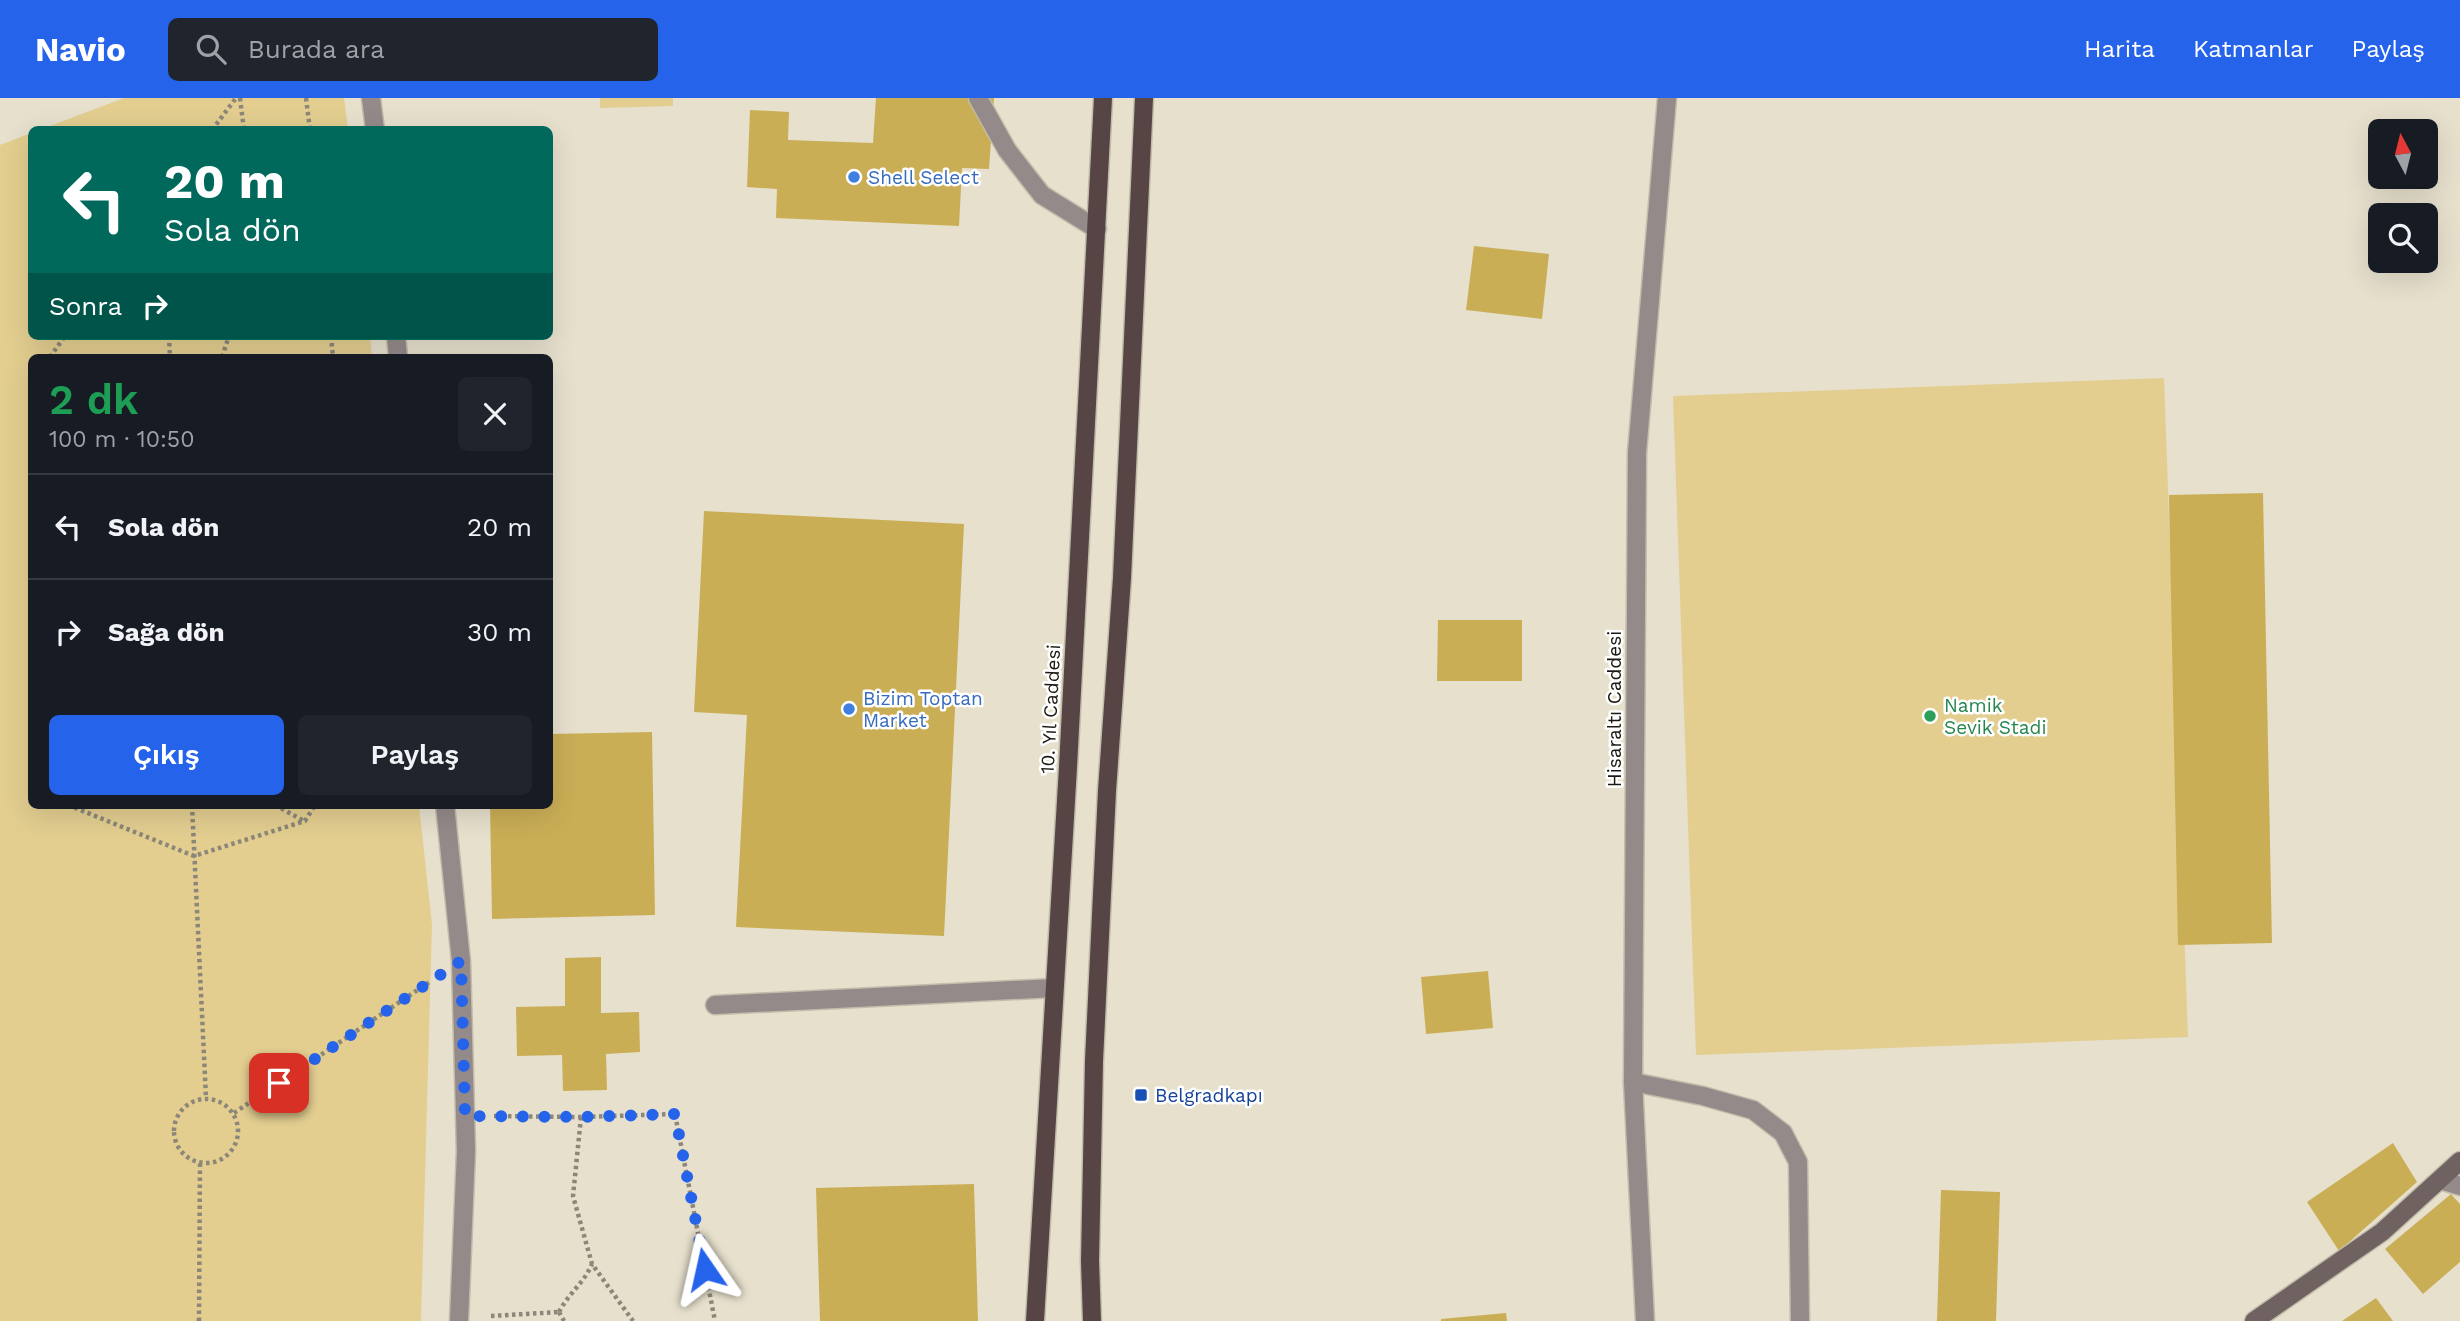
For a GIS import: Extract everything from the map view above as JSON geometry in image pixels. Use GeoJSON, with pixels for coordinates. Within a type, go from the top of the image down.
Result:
{"type":"FeatureCollection","features":[{"type":"Feature","properties":{"kind":"main road","name":"10. Yıl Caddesi"},"geometry":{"type":"LineString","coordinates":[[1035,1321],[1070,740],[1103,98]]}},
{"type":"Feature","properties":{"kind":"main road"},"geometry":{"type":"LineString","coordinates":[[1092,1321],[1090,1261],[1094,1047],[1107,791],[1122,578],[1144,98]]}},
{"type":"Feature","properties":{"kind":"main road"},"geometry":{"type":"LineString","coordinates":[[1023,1321],[1037,1283]]}},
{"type":"Feature","properties":{"kind":"street"},"geometry":{"type":"LineString","coordinates":[[371,98],[374,126]]}},
{"type":"Feature","properties":{"kind":"street"},"geometry":{"type":"LineString","coordinates":[[978,98],[1007,150],[1042,195],[1097,229]]}},
{"type":"Feature","properties":{"kind":"street","name":"Hisaraltı Caddesi"},"geometry":{"type":"LineString","coordinates":[[1645,1321],[1633,1082],[1637,453],[1667,98]]}},
{"type":"Feature","properties":{"kind":"street"},"geometry":{"type":"LineString","coordinates":[[444,809],[461,961],[466,1151],[459,1319]]}},
{"type":"Feature","properties":{"kind":"street"},"geometry":{"type":"LineString","coordinates":[[715,1005],[1054,988]]}},
{"type":"Feature","properties":{"kind":"street"},"geometry":{"type":"LineString","coordinates":[[1633,1082],[1703,1096],[1753,1110],[1783,1133],[1798,1162],[1800,1321]]}},
{"type":"Feature","properties":{"kind":"street"},"geometry":{"type":"LineString","coordinates":[[2254,1321],[2382,1232],[2460,1161]]}},
{"type":"Feature","properties":{"kind":"street"},"geometry":{"type":"LineString","coordinates":[[2440,1180],[2460,1186]]}},
{"type":"Feature","properties":{"kind":"path"},"geometry":{"type":"LineString","coordinates":[[215,126],[238,98]]}},
{"type":"Feature","properties":{"kind":"path"},"geometry":{"type":"LineString","coordinates":[[238,98],[243,126]]}},
{"type":"Feature","properties":{"kind":"path"},"geometry":{"type":"LineString","coordinates":[[306,98],[310,126]]}},
{"type":"Feature","properties":{"kind":"path"},"geometry":{"type":"LineString","coordinates":[[78,809],[194,856],[305,821],[312,809]]}},
{"type":"Feature","properties":{"kind":"path"},"geometry":{"type":"LineString","coordinates":[[192,809],[206,1098]]}},
{"type":"Feature","properties":{"kind":"path"},"geometry":{"type":"LineString","coordinates":[[282,809],[305,821]]}},
{"type":"Feature","properties":{"kind":"path"},"geometry":{"type":"LineString","coordinates":[[234,1113],[461,961]]}},
{"type":"Feature","properties":{"kind":"path"},"geometry":{"type":"LineString","coordinates":[[206,1098],[226,1105],[234,1113],[239,1134],[230,1154],[211,1163],[190,1159],[182,1153],[174,1133],[175,1123],[186,1105],[206,1098]]}},
{"type":"Feature","properties":{"kind":"path"},"geometry":{"type":"LineString","coordinates":[[465,1116],[581,1117],[675,1114],[715,1321]]}},
{"type":"Feature","properties":{"kind":"path"},"geometry":{"type":"LineString","coordinates":[[581,1117],[573,1196],[592,1264],[634,1321]]}},
{"type":"Feature","properties":{"kind":"path"},"geometry":{"type":"LineString","coordinates":[[199,1321],[200,1162]]}},
{"type":"Feature","properties":{"kind":"path"},"geometry":{"type":"LineString","coordinates":[[559,1312],[565,1299],[586,1278],[592,1264]]}},
{"type":"Feature","properties":{"kind":"path"},"geometry":{"type":"LineString","coordinates":[[459,1319],[559,1312]]}},
{"type":"Feature","properties":{"kind":"path"},"geometry":{"type":"LineString","coordinates":[[559,1312],[564,1321]]}},
{"type":"Feature","properties":{"kind":"shaded area"},"geometry":{"type":"Polygon","coordinates":[[[124,98],[344,98],[348,126],[50,126],[124,98]]]}},
{"type":"Feature","properties":{"kind":"shaded area"},"geometry":{"type":"Polygon","coordinates":[[[600,98],[673,98],[673,106],[600,108],[600,98]]]}},
{"type":"Feature","properties":{"kind":"shaded area"},"geometry":{"type":"Polygon","coordinates":[[[28,134],[28,340],[370,340],[372,354],[28,354],[28,809],[419,809],[432,925],[421,1321],[0,1321],[0,145],[28,134]]]}},
{"type":"Feature","properties":{"kind":"shaded area","name":"Namik Sevik Stadi"},"geometry":{"type":"Polygon","coordinates":[[[2164,378],[2188,1037],[1696,1055],[1673,396],[2164,378]]]}},
{"type":"Feature","properties":{"kind":"building"},"geometry":{"type":"Polygon","coordinates":[[[876,98],[994,98],[989,169],[962,168],[959,226],[776,218],[777,189],[747,187],[750,110],[789,112],[788,140],[873,143],[876,98]]]}},
{"type":"Feature","properties":{"kind":"building"},"geometry":{"type":"Polygon","coordinates":[[[1474,246],[1549,254],[1542,319],[1466,310],[1474,246]]]}},
{"type":"Feature","properties":{"kind":"building"},"geometry":{"type":"Polygon","coordinates":[[[2263,493],[2272,943],[2178,945],[2169,495],[2263,493]]]}},
{"type":"Feature","properties":{"kind":"building"},"geometry":{"type":"Polygon","coordinates":[[[704,511],[964,524],[944,936],[736,927],[747,715],[694,712],[704,511]]]}},
{"type":"Feature","properties":{"kind":"building"},"geometry":{"type":"Polygon","coordinates":[[[1438,620],[1522,620],[1522,681],[1437,681],[1438,620]]]}},
{"type":"Feature","properties":{"kind":"building"},"geometry":{"type":"Polygon","coordinates":[[[652,732],[655,915],[492,919],[490,809],[553,809],[553,734],[652,732]]]}},
{"type":"Feature","properties":{"kind":"building"},"geometry":{"type":"Polygon","coordinates":[[[601,957],[601,1013],[639,1012],[640,1052],[606,1054],[607,1090],[563,1091],[562,1055],[517,1056],[516,1007],[565,1006],[565,958],[601,957]]]}},
{"type":"Feature","properties":{"kind":"building"},"geometry":{"type":"Polygon","coordinates":[[[1488,971],[1493,1028],[1426,1034],[1421,977],[1488,971]]]}},
{"type":"Feature","properties":{"kind":"building"},"geometry":{"type":"Polygon","coordinates":[[[2393,1143],[2417,1182],[2339,1251],[2307,1202],[2393,1143]]]}},
{"type":"Feature","properties":{"kind":"building"},"geometry":{"type":"Polygon","coordinates":[[[974,1184],[978,1321],[820,1321],[816,1188],[974,1184]]]}},
{"type":"Feature","properties":{"kind":"building"},"geometry":{"type":"Polygon","coordinates":[[[1941,1190],[2000,1192],[1996,1321],[1937,1321],[1941,1190]]]}},
{"type":"Feature","properties":{"kind":"building"},"geometry":{"type":"Polygon","coordinates":[[[2451,1194],[2460,1204],[2460,1262],[2423,1294],[2385,1249],[2451,1194]]]}},
{"type":"Feature","properties":{"kind":"building"},"geometry":{"type":"Polygon","coordinates":[[[2376,1298],[2393,1321],[2342,1321],[2376,1298]]]}},
{"type":"Feature","properties":{"kind":"building"},"geometry":{"type":"Polygon","coordinates":[[[1506,1313],[1507,1321],[1441,1321],[1441,1319],[1506,1313]]]}},
{"type":"Feature","properties":{"kind":"place","name":"Shell Select"},"geometry":{"type":"Point","coordinates":[854,177]}},
{"type":"Feature","properties":{"kind":"place","name":"Bizim Toptan Market"},"geometry":{"type":"Point","coordinates":[849,709]}},
{"type":"Feature","properties":{"kind":"place","name":"Namik Sevik Stadi"},"geometry":{"type":"Point","coordinates":[1930,716]}},
{"type":"Feature","properties":{"kind":"place","name":"Belgradkapı"},"geometry":{"type":"Point","coordinates":[1141,1095]}},
{"type":"Feature","properties":{"kind":"route"},"geometry":{"type":"LineString","coordinates":[[279,1083],[461,961],[465,1116],[581,1117],[675,1114],[705,1269]]}}]}
